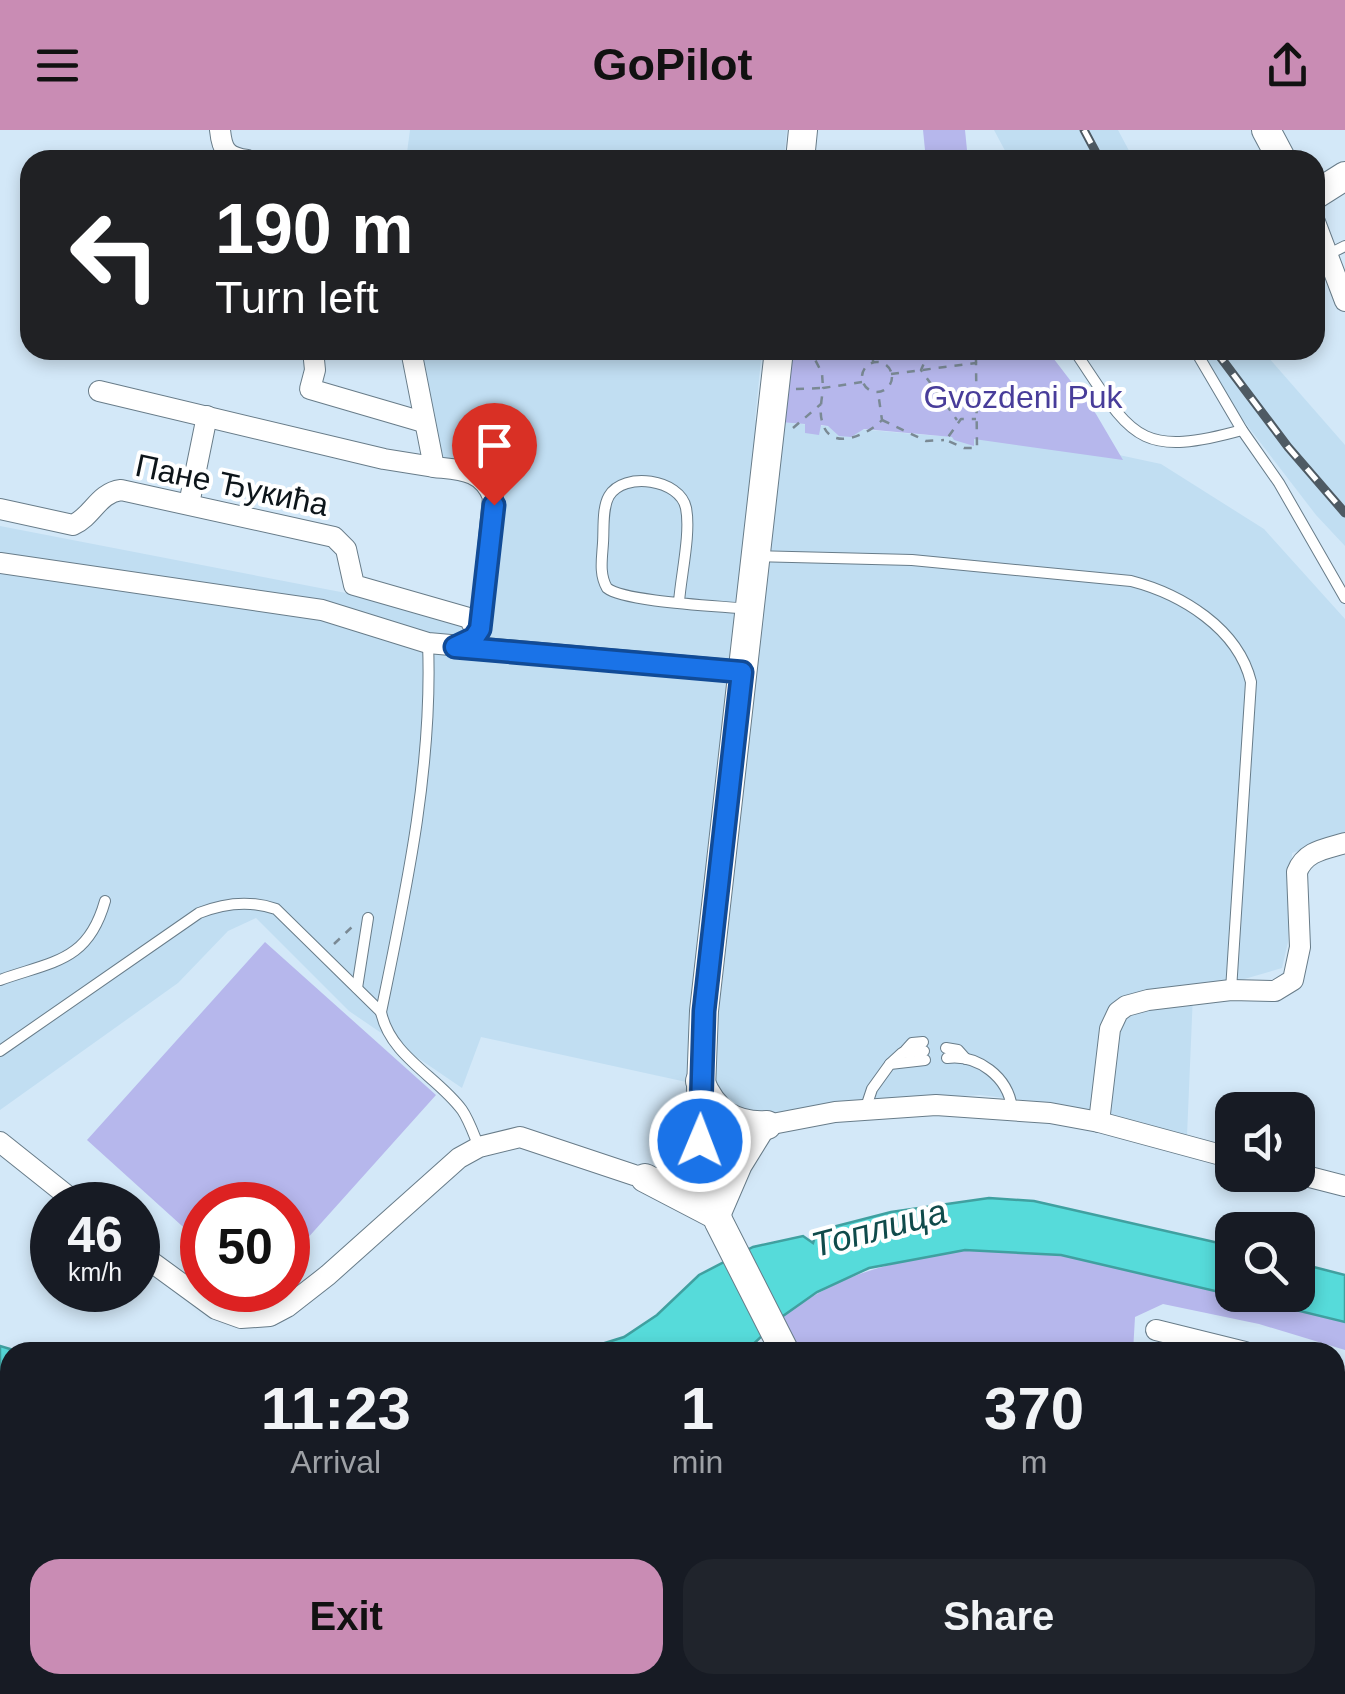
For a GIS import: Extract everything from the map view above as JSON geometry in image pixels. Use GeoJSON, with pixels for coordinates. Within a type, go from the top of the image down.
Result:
{"type":"FeatureCollection","features":[{"type":"Feature","properties":{"kind":"main road"},"geometry":{"type":"LineString","coordinates":[[777,360],[704,1011],[700,1081],[701,1154],[706,1190],[780,1342]]}},
{"type":"Feature","properties":{"kind":"main road"},"geometry":{"type":"LineString","coordinates":[[700,1081],[714,1106],[727,1118],[763,1128],[738,1164],[717,1218]]}},
{"type":"Feature","properties":{"kind":"main road"},"geometry":{"type":"LineString","coordinates":[[645,1178],[717,1218]]}},
{"type":"Feature","properties":{"kind":"street"},"geometry":{"type":"LineString","coordinates":[[1337,250],[1345,301]]}},
{"type":"Feature","properties":{"kind":"street"},"geometry":{"type":"LineString","coordinates":[[314,360],[310,389],[423,422]]}},
{"type":"Feature","properties":{"kind":"street"},"geometry":{"type":"LineString","coordinates":[[413,360],[434,467]]}},
{"type":"Feature","properties":{"kind":"street"},"geometry":{"type":"LineString","coordinates":[[99,391],[367,455],[475,474],[487,484],[492,498],[478,634],[455,647]]}},
{"type":"Feature","properties":{"kind":"street"},"geometry":{"type":"LineString","coordinates":[[190,504],[207,416]]}},
{"type":"Feature","properties":{"kind":"street","name":"Пане Ђукића"},"geometry":{"type":"LineString","coordinates":[[0,508],[66,525],[80,522],[112,491],[121,490],[334,537],[346,549],[354,585],[469,618],[478,634]]}},
{"type":"Feature","properties":{"kind":"street"},"geometry":{"type":"LineString","coordinates":[[0,562],[322,610],[428,643],[742,672]]}},
{"type":"Feature","properties":{"kind":"street"},"geometry":{"type":"LineString","coordinates":[[1099,1122],[1110,1029],[1118,1012],[1148,1000],[1231,990],[1275,990],[1293,980],[1300,947],[1296,872],[1300,862],[1313,852],[1345,843]]}},
{"type":"Feature","properties":{"kind":"street"},"geometry":{"type":"LineString","coordinates":[[160,1268],[216,1309],[241,1318],[270,1316],[328,1275],[448,1168],[479,1146],[511,1138],[532,1139],[645,1178],[666,1176],[701,1154],[763,1128],[864,1110],[936,1106],[1012,1108],[1099,1122],[1215,1153]]}},
{"type":"Feature","properties":{"kind":"street"},"geometry":{"type":"LineString","coordinates":[[0,1142],[50,1182]]}},
{"type":"Feature","properties":{"kind":"street"},"geometry":{"type":"LineString","coordinates":[[1315,1178],[1345,1186]]}},
{"type":"Feature","properties":{"kind":"street"},"geometry":{"type":"LineString","coordinates":[[1156,1330],[1204,1342]]}},
{"type":"Feature","properties":{"kind":"street"},"geometry":{"type":"LineString","coordinates":[[50,1694],[63,1694]]}},
{"type":"Feature","properties":{"kind":"lane"},"geometry":{"type":"LineString","coordinates":[[1081,360],[1126,423],[1149,439],[1178,444],[1242,430]]}},
{"type":"Feature","properties":{"kind":"lane"},"geometry":{"type":"LineString","coordinates":[[1202,360],[1345,598]]}},
{"type":"Feature","properties":{"kind":"lane"},"geometry":{"type":"LineString","coordinates":[[679,602],[687,518],[684,502],[678,491],[667,485],[624,483],[608,496],[606,504],[604,582],[616,595],[679,602],[749,609]]}},
{"type":"Feature","properties":{"kind":"lane"},"geometry":{"type":"LineString","coordinates":[[755,556],[912,560],[1131,580],[1153,586],[1197,609],[1234,646],[1250,682],[1231,990]]}},
{"type":"Feature","properties":{"kind":"lane"},"geometry":{"type":"LineString","coordinates":[[428,643],[430,688],[416,830],[381,1012],[384,1029],[426,1077],[462,1110],[479,1146]]}},
{"type":"Feature","properties":{"kind":"lane"},"geometry":{"type":"LineString","coordinates":[[0,980],[69,956],[84,946],[94,935],[105,901]]}},
{"type":"Feature","properties":{"kind":"lane"},"geometry":{"type":"LineString","coordinates":[[0,1051],[198,913],[216,906],[256,902],[276,908],[381,1012]]}},
{"type":"Feature","properties":{"kind":"lane"},"geometry":{"type":"LineString","coordinates":[[357,988],[368,918]]}},
{"type":"Feature","properties":{"kind":"lane"},"geometry":{"type":"LineString","coordinates":[[864,1110],[872,1089],[890,1064],[912,1044],[924,1051],[890,1064]]}},
{"type":"Feature","properties":{"kind":"lane"},"geometry":{"type":"LineString","coordinates":[[949,1049],[987,1067],[1010,1093],[1012,1108]]}},
{"type":"Feature","properties":{"kind":"path"},"geometry":{"type":"LineString","coordinates":[[815,360],[822,373],[820,417],[824,429],[834,436],[854,439],[875,428],[882,420],[878,392]]}},
{"type":"Feature","properties":{"kind":"path"},"geometry":{"type":"LineString","coordinates":[[921,370],[926,360]]}},
{"type":"Feature","properties":{"kind":"path"},"geometry":{"type":"LineString","coordinates":[[873,362],[886,366],[891,374],[887,388],[878,392],[868,390],[862,382],[864,368],[873,362]]}},
{"type":"Feature","properties":{"kind":"path"},"geometry":{"type":"LineString","coordinates":[[882,420],[926,441],[946,440],[964,448],[976,448],[976,363],[891,374]]}},
{"type":"Feature","properties":{"kind":"path"},"geometry":{"type":"LineString","coordinates":[[921,370],[958,422]]}},
{"type":"Feature","properties":{"kind":"path"},"geometry":{"type":"LineString","coordinates":[[774,390],[862,382]]}},
{"type":"Feature","properties":{"kind":"path"},"geometry":{"type":"LineString","coordinates":[[769,434],[797,426],[822,403]]}},
{"type":"Feature","properties":{"kind":"path"},"geometry":{"type":"LineString","coordinates":[[946,440],[958,422],[976,419]]}},
{"type":"Feature","properties":{"kind":"path"},"geometry":{"type":"LineString","coordinates":[[322,954],[356,923],[368,918]]}},
{"type":"Feature","properties":{"kind":"shaded area"},"geometry":{"type":"Polygon","coordinates":[[[410,130],[787,130],[785,150],[407,150],[410,130]]]}},
{"type":"Feature","properties":{"kind":"shaded area"},"geometry":{"type":"Polygon","coordinates":[[[994,130],[1118,130],[1129,150],[1005,150],[994,130]]]}},
{"type":"Feature","properties":{"kind":"shaded area"},"geometry":{"type":"Polygon","coordinates":[[[411,360],[761,360],[755,420],[1063,443],[1161,464],[1264,529],[1345,619],[1345,835],[1292,853],[1288,942],[1282,968],[1193,994],[1187,1136],[1039,1102],[980,1095],[823,1104],[760,1116],[691,1083],[481,1037],[462,1088],[349,1011],[256,918],[228,931],[178,983],[0,1110],[0,526],[465,616],[481,591],[483,500],[479,472],[446,463],[424,444],[411,360]]]}},
{"type":"Feature","properties":{"kind":"shaded area"},"geometry":{"type":"Polygon","coordinates":[[[1197,360],[1271,360],[1345,445],[1345,546],[1316,515],[1197,360]]]}},
{"type":"Feature","properties":{"kind":"green space"},"geometry":{"type":"Polygon","coordinates":[[[923,130],[965,130],[967,150],[925,150],[923,130]]]}},
{"type":"Feature","properties":{"kind":"green space","name":"Gvozdeni Puk"},"geometry":{"type":"Polygon","coordinates":[[[791,360],[1055,360],[1096,414],[1123,460],[974,439],[974,446],[952,437],[864,429],[851,437],[839,436],[821,425],[819,435],[805,433],[805,424],[779,422],[782,382],[791,360]]]}},
{"type":"Feature","properties":{"kind":"green space"},"geometry":{"type":"Polygon","coordinates":[[[265,942],[436,1095],[310,1235],[310,1182],[180,1182],[180,1224],[160,1206],[160,1182],[133,1182],[87,1140],[265,942]]]}},
{"type":"Feature","properties":{"kind":"green space"},"geometry":{"type":"Polygon","coordinates":[[[965,1250],[1061,1255],[1215,1291],[1215,1312],[1303,1312],[1345,1322],[1345,1342],[1319,1342],[1259,1324],[1163,1304],[1135,1317],[1134,1342],[795,1342],[783,1316],[828,1288],[870,1271],[965,1250]]]}},
{"type":"Feature","properties":{"kind":"water","name":"Топлица"},"geometry":{"type":"Polygon","coordinates":[[[989,1198],[1034,1201],[1215,1242],[1215,1291],[1061,1255],[965,1250],[869,1268],[817,1292],[756,1342],[608,1342],[624,1337],[657,1315],[699,1275],[753,1247],[803,1236],[813,1243],[817,1231],[891,1212],[989,1198]]]}},
{"type":"Feature","properties":{"kind":"water"},"geometry":{"type":"Polygon","coordinates":[[[1315,1267],[1345,1275],[1345,1322],[1304,1312],[1315,1312],[1315,1267]]]}},
{"type":"Feature","properties":{"kind":"railway"},"geometry":{"type":"LineString","coordinates":[[1084,130],[1095,150]]}},
{"type":"Feature","properties":{"kind":"railway"},"geometry":{"type":"LineString","coordinates":[[1223,360],[1288,447],[1345,513]]}},
{"type":"Feature","properties":{"kind":"route"},"geometry":{"type":"LineString","coordinates":[[494,505],[480,629],[474,638],[455,647],[742,672],[704,1011],[700,1141]]}}]}
